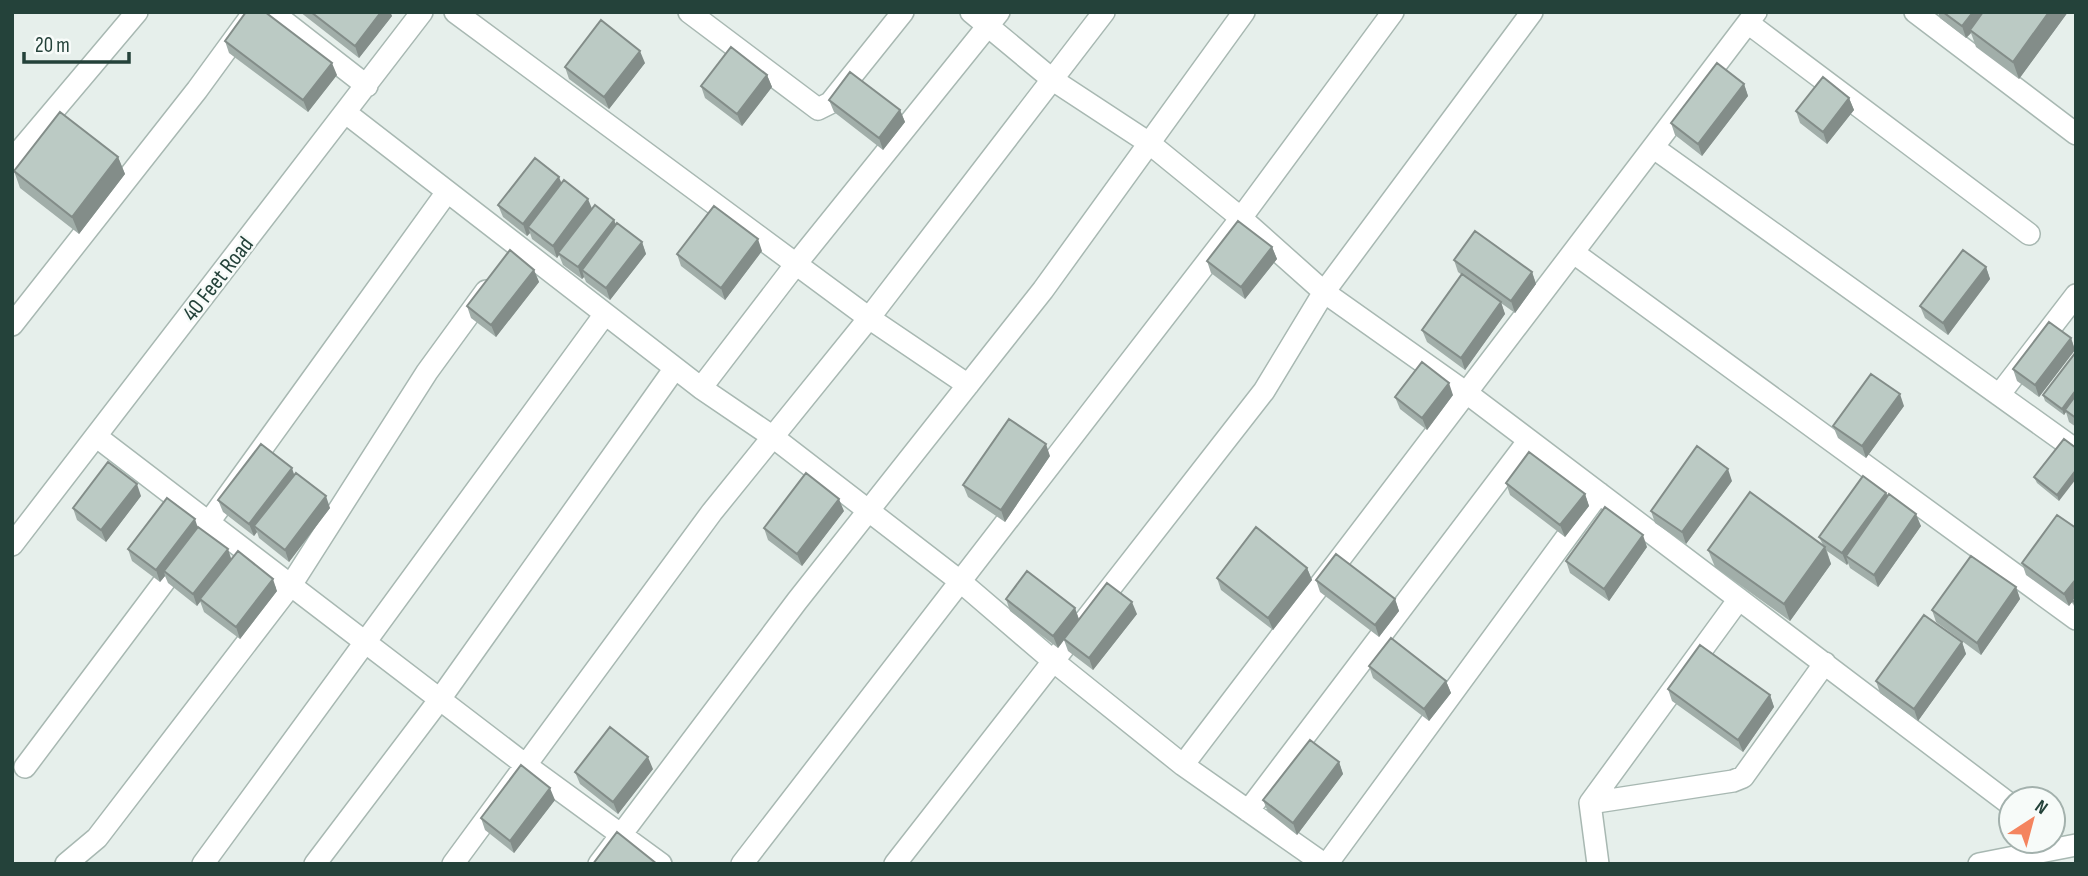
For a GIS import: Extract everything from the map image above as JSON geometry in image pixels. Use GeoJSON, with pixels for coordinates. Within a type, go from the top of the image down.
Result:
{"type":"FeatureCollection","features":[{"type":"Feature","properties":{"kind":"street"},"geometry":{"type":"LineString","coordinates":[[12,160],[137,12]]}},
{"type":"Feature","properties":{"kind":"street"},"geometry":{"type":"LineString","coordinates":[[12,325],[197,90],[254,12]]}},
{"type":"Feature","properties":{"kind":"street"},"geometry":{"type":"LineString","coordinates":[[272,12],[366,86]]}},
{"type":"Feature","properties":{"kind":"street","name":"40 Feet Road"},"geometry":{"type":"LineString","coordinates":[[12,545],[422,12]]}},
{"type":"Feature","properties":{"kind":"street"},"geometry":{"type":"LineString","coordinates":[[455,12],[869,318],[968,385]]}},
{"type":"Feature","properties":{"kind":"street"},"geometry":{"type":"LineString","coordinates":[[689,12],[818,109],[830,103],[893,16]]}},
{"type":"Feature","properties":{"kind":"street"},"geometry":{"type":"LineString","coordinates":[[971,12],[993,19],[1053,80],[1149,144],[1241,218],[1324,292],[1468,394],[1997,794]]}},
{"type":"Feature","properties":{"kind":"street"},"geometry":{"type":"LineString","coordinates":[[453,864],[712,512],[869,318],[1104,12]]}},
{"type":"Feature","properties":{"kind":"street"},"geometry":{"type":"LineString","coordinates":[[598,864],[867,512],[1043,290],[1244,12]]}},
{"type":"Feature","properties":{"kind":"street"},"geometry":{"type":"LineString","coordinates":[[743,864],[1241,218],[1393,12]]}},
{"type":"Feature","properties":{"kind":"street"},"geometry":{"type":"LineString","coordinates":[[895,864],[1264,391],[1324,292],[1532,12]]}},
{"type":"Feature","properties":{"kind":"street"},"geometry":{"type":"LineString","coordinates":[[1914,12],[2076,134]]}},
{"type":"Feature","properties":{"kind":"street"},"geometry":{"type":"LineString","coordinates":[[1183,765],[1752,18],[2029,234]]}},
{"type":"Feature","properties":{"kind":"street"},"geometry":{"type":"LineString","coordinates":[[701,388],[796,264],[993,19]]}},
{"type":"Feature","properties":{"kind":"street"},"geometry":{"type":"LineString","coordinates":[[346,113],[701,388],[772,437],[961,582],[1052,660],[1183,765],[1326,864],[1599,493]]}},
{"type":"Feature","properties":{"kind":"street"},"geometry":{"type":"LineString","coordinates":[[1654,148],[2076,450]]}},
{"type":"Feature","properties":{"kind":"street"},"geometry":{"type":"LineString","coordinates":[[24,767],[209,523],[447,192]]}},
{"type":"Feature","properties":{"kind":"street"},"geometry":{"type":"LineString","coordinates":[[66,864],[97,838],[291,585],[433,363],[520,248]]}},
{"type":"Feature","properties":{"kind":"street"},"geometry":{"type":"LineString","coordinates":[[1574,253],[2076,619]]}},
{"type":"Feature","properties":{"kind":"street"},"geometry":{"type":"LineString","coordinates":[[1999,395],[2076,295]]}},
{"type":"Feature","properties":{"kind":"street"},"geometry":{"type":"LineString","coordinates":[[203,864],[605,314]]}},
{"type":"Feature","properties":{"kind":"street"},"geometry":{"type":"LineString","coordinates":[[315,864],[440,699],[676,368]]}},
{"type":"Feature","properties":{"kind":"street"},"geometry":{"type":"LineString","coordinates":[[97,437],[527,766],[661,864]]}},
{"type":"Feature","properties":{"kind":"street"},"geometry":{"type":"LineString","coordinates":[[1248,811],[1529,440]]}},
{"type":"Feature","properties":{"kind":"street"},"geometry":{"type":"LineString","coordinates":[[1598,864],[1590,803],[1739,599]]}},
{"type":"Feature","properties":{"kind":"street"},"geometry":{"type":"LineString","coordinates":[[1590,803],[1733,781],[1744,777],[1825,663]]}},
{"type":"Feature","properties":{"kind":"street"},"geometry":{"type":"LineString","coordinates":[[1979,864],[2037,859]]}},
{"type":"Feature","properties":{"kind":"building"},"geometry":{"type":"Polygon","coordinates":[[[246,12],[265,12],[332,63],[303,100],[225,41],[246,12]]]}},
{"type":"Feature","properties":{"kind":"building"},"geometry":{"type":"Polygon","coordinates":[[[311,12],[381,12],[355,46],[311,12]]]}},
{"type":"Feature","properties":{"kind":"building"},"geometry":{"type":"Polygon","coordinates":[[[1943,12],[1973,12],[1962,26],[1943,12]]]}},
{"type":"Feature","properties":{"kind":"building"},"geometry":{"type":"Polygon","coordinates":[[[1983,12],[2049,12],[2013,62],[1970,30],[1983,12]]]}},
{"type":"Feature","properties":{"kind":"building"},"geometry":{"type":"Polygon","coordinates":[[[601,20],[640,51],[604,97],[565,67],[601,20]]]}},
{"type":"Feature","properties":{"kind":"building"},"geometry":{"type":"Polygon","coordinates":[[[731,47],[767,75],[737,114],[701,86],[731,47]]]}},
{"type":"Feature","properties":{"kind":"building"},"geometry":{"type":"Polygon","coordinates":[[[1717,63],[1744,84],[1698,144],[1671,123],[1717,63]]]}},
{"type":"Feature","properties":{"kind":"building"},"geometry":{"type":"Polygon","coordinates":[[[850,72],[900,110],[879,138],[829,100],[850,72]]]}},
{"type":"Feature","properties":{"kind":"building"},"geometry":{"type":"Polygon","coordinates":[[[1823,77],[1849,98],[1823,132],[1796,111],[1823,77]]]}},
{"type":"Feature","properties":{"kind":"building"},"geometry":{"type":"Polygon","coordinates":[[[60,112],[118,157],[72,217],[14,171],[60,112]]]}},
{"type":"Feature","properties":{"kind":"building"},"geometry":{"type":"Polygon","coordinates":[[[535,158],[559,177],[523,224],[498,205],[535,158]]]}},
{"type":"Feature","properties":{"kind":"building"},"geometry":{"type":"Polygon","coordinates":[[[564,180],[588,199],[553,246],[528,227],[564,180]]]}},
{"type":"Feature","properties":{"kind":"building"},"geometry":{"type":"Polygon","coordinates":[[[595,205],[614,220],[578,267],[558,253],[595,205]]]}},
{"type":"Feature","properties":{"kind":"building"},"geometry":{"type":"Polygon","coordinates":[[[714,206],[758,239],[721,288],[677,254],[714,206]]]}},
{"type":"Feature","properties":{"kind":"building"},"geometry":{"type":"Polygon","coordinates":[[[1238,221],[1272,247],[1241,287],[1207,261],[1238,221]]]}},
{"type":"Feature","properties":{"kind":"building"},"geometry":{"type":"Polygon","coordinates":[[[617,223],[642,242],[606,288],[582,270],[617,223]]]}},
{"type":"Feature","properties":{"kind":"building"},"geometry":{"type":"Polygon","coordinates":[[[1475,231],[1532,272],[1511,301],[1454,260],[1475,231]]]}},
{"type":"Feature","properties":{"kind":"building"},"geometry":{"type":"Polygon","coordinates":[[[510,250],[534,270],[491,325],[467,306],[510,250]]]}},
{"type":"Feature","properties":{"kind":"building"},"geometry":{"type":"Polygon","coordinates":[[[1963,250],[1986,267],[1943,323],[1920,306],[1963,250]]]}},
{"type":"Feature","properties":{"kind":"building"},"geometry":{"type":"Polygon","coordinates":[[[1462,274],[1501,302],[1461,358],[1422,330],[1462,274]]]}},
{"type":"Feature","properties":{"kind":"building"},"geometry":{"type":"Polygon","coordinates":[[[2049,322],[2071,338],[2035,385],[2013,369],[2049,322]]]}},
{"type":"Feature","properties":{"kind":"building"},"geometry":{"type":"Polygon","coordinates":[[[2076,352],[2076,390],[2062,409],[2043,395],[2076,352]]]}},
{"type":"Feature","properties":{"kind":"building"},"geometry":{"type":"Polygon","coordinates":[[[1422,362],[1449,383],[1422,418],[1395,397],[1422,362]]]}},
{"type":"Feature","properties":{"kind":"building"},"geometry":{"type":"Polygon","coordinates":[[[1871,374],[1900,394],[1862,446],[1833,426],[1871,374]]]}},
{"type":"Feature","properties":{"kind":"building"},"geometry":{"type":"Polygon","coordinates":[[[2076,395],[2076,418],[2065,410],[2076,395]]]}},
{"type":"Feature","properties":{"kind":"building"},"geometry":{"type":"Polygon","coordinates":[[[1009,419],[1046,444],[1001,510],[963,485],[1009,419]]]}},
{"type":"Feature","properties":{"kind":"building"},"geometry":{"type":"Polygon","coordinates":[[[2064,439],[2076,448],[2076,470],[2057,495],[2034,477],[2064,439]]]}},
{"type":"Feature","properties":{"kind":"building"},"geometry":{"type":"Polygon","coordinates":[[[261,444],[292,468],[249,524],[218,500],[261,444]]]}},
{"type":"Feature","properties":{"kind":"building"},"geometry":{"type":"Polygon","coordinates":[[[1697,446],[1728,469],[1682,532],[1651,511],[1697,446]]]}},
{"type":"Feature","properties":{"kind":"building"},"geometry":{"type":"Polygon","coordinates":[[[1529,452],[1585,494],[1560,525],[1506,483],[1529,452]]]}},
{"type":"Feature","properties":{"kind":"building"},"geometry":{"type":"Polygon","coordinates":[[[108,462],[137,484],[101,530],[73,508],[108,462]]]}},
{"type":"Feature","properties":{"kind":"building"},"geometry":{"type":"Polygon","coordinates":[[[296,473],[326,496],[285,550],[254,526],[296,473]]]}},
{"type":"Feature","properties":{"kind":"building"},"geometry":{"type":"Polygon","coordinates":[[[806,473],[839,499],[797,554],[764,528],[806,473]]]}},
{"type":"Feature","properties":{"kind":"building"},"geometry":{"type":"Polygon","coordinates":[[[1863,476],[1886,493],[1842,553],[1819,537],[1863,476]]]}},
{"type":"Feature","properties":{"kind":"building"},"geometry":{"type":"Polygon","coordinates":[[[1750,492],[1825,547],[1784,604],[1708,550],[1750,492]]]}},
{"type":"Feature","properties":{"kind":"building"},"geometry":{"type":"Polygon","coordinates":[[[1889,494],[1916,514],[1874,575],[1846,556],[1889,494]]]}},
{"type":"Feature","properties":{"kind":"building"},"geometry":{"type":"Polygon","coordinates":[[[167,498],[195,519],[156,570],[128,549],[167,498]]]}},
{"type":"Feature","properties":{"kind":"building"},"geometry":{"type":"Polygon","coordinates":[[[1605,507],[1643,535],[1604,589],[1566,561],[1605,507]]]}},
{"type":"Feature","properties":{"kind":"building"},"geometry":{"type":"Polygon","coordinates":[[[2057,515],[2076,528],[2076,579],[2064,594],[2022,563],[2057,515]]]}},
{"type":"Feature","properties":{"kind":"building"},"geometry":{"type":"Polygon","coordinates":[[[198,527],[228,549],[193,594],[164,571],[198,527]]]}},
{"type":"Feature","properties":{"kind":"building"},"geometry":{"type":"Polygon","coordinates":[[[1256,527],[1307,568],[1268,618],[1217,578],[1256,527]]]}},
{"type":"Feature","properties":{"kind":"building"},"geometry":{"type":"Polygon","coordinates":[[[238,551],[273,579],[236,627],[200,599],[238,551]]]}},
{"type":"Feature","properties":{"kind":"building"},"geometry":{"type":"Polygon","coordinates":[[[1336,554],[1395,599],[1375,625],[1316,580],[1336,554]]]}},
{"type":"Feature","properties":{"kind":"building"},"geometry":{"type":"Polygon","coordinates":[[[1971,556],[2016,587],[1977,643],[1932,610],[1971,556]]]}},
{"type":"Feature","properties":{"kind":"building"},"geometry":{"type":"Polygon","coordinates":[[[1027,571],[1075,608],[1053,636],[1006,599],[1027,571]]]}},
{"type":"Feature","properties":{"kind":"building"},"geometry":{"type":"Polygon","coordinates":[[[1107,583],[1132,602],[1089,658],[1064,639],[1107,583]]]}},
{"type":"Feature","properties":{"kind":"building"},"geometry":{"type":"Polygon","coordinates":[[[1924,615],[1962,642],[1914,709],[1876,681],[1924,615]]]}},
{"type":"Feature","properties":{"kind":"building"},"geometry":{"type":"Polygon","coordinates":[[[1391,638],[1446,681],[1424,709],[1369,666],[1391,638]]]}},
{"type":"Feature","properties":{"kind":"building"},"geometry":{"type":"Polygon","coordinates":[[[1700,645],[1770,695],[1738,740],[1668,689],[1700,645]]]}},
{"type":"Feature","properties":{"kind":"building"},"geometry":{"type":"Polygon","coordinates":[[[610,727],[648,757],[613,802],[575,772],[610,727]]]}},
{"type":"Feature","properties":{"kind":"building"},"geometry":{"type":"Polygon","coordinates":[[[1310,740],[1339,762],[1293,823],[1263,800],[1310,740]]]}},
{"type":"Feature","properties":{"kind":"building"},"geometry":{"type":"Polygon","coordinates":[[[521,765],[550,788],[510,841],[481,818],[521,765]]]}},
{"type":"Feature","properties":{"kind":"building"},"geometry":{"type":"Polygon","coordinates":[[[617,832],[657,864],[593,864],[617,832]]]}}]}
